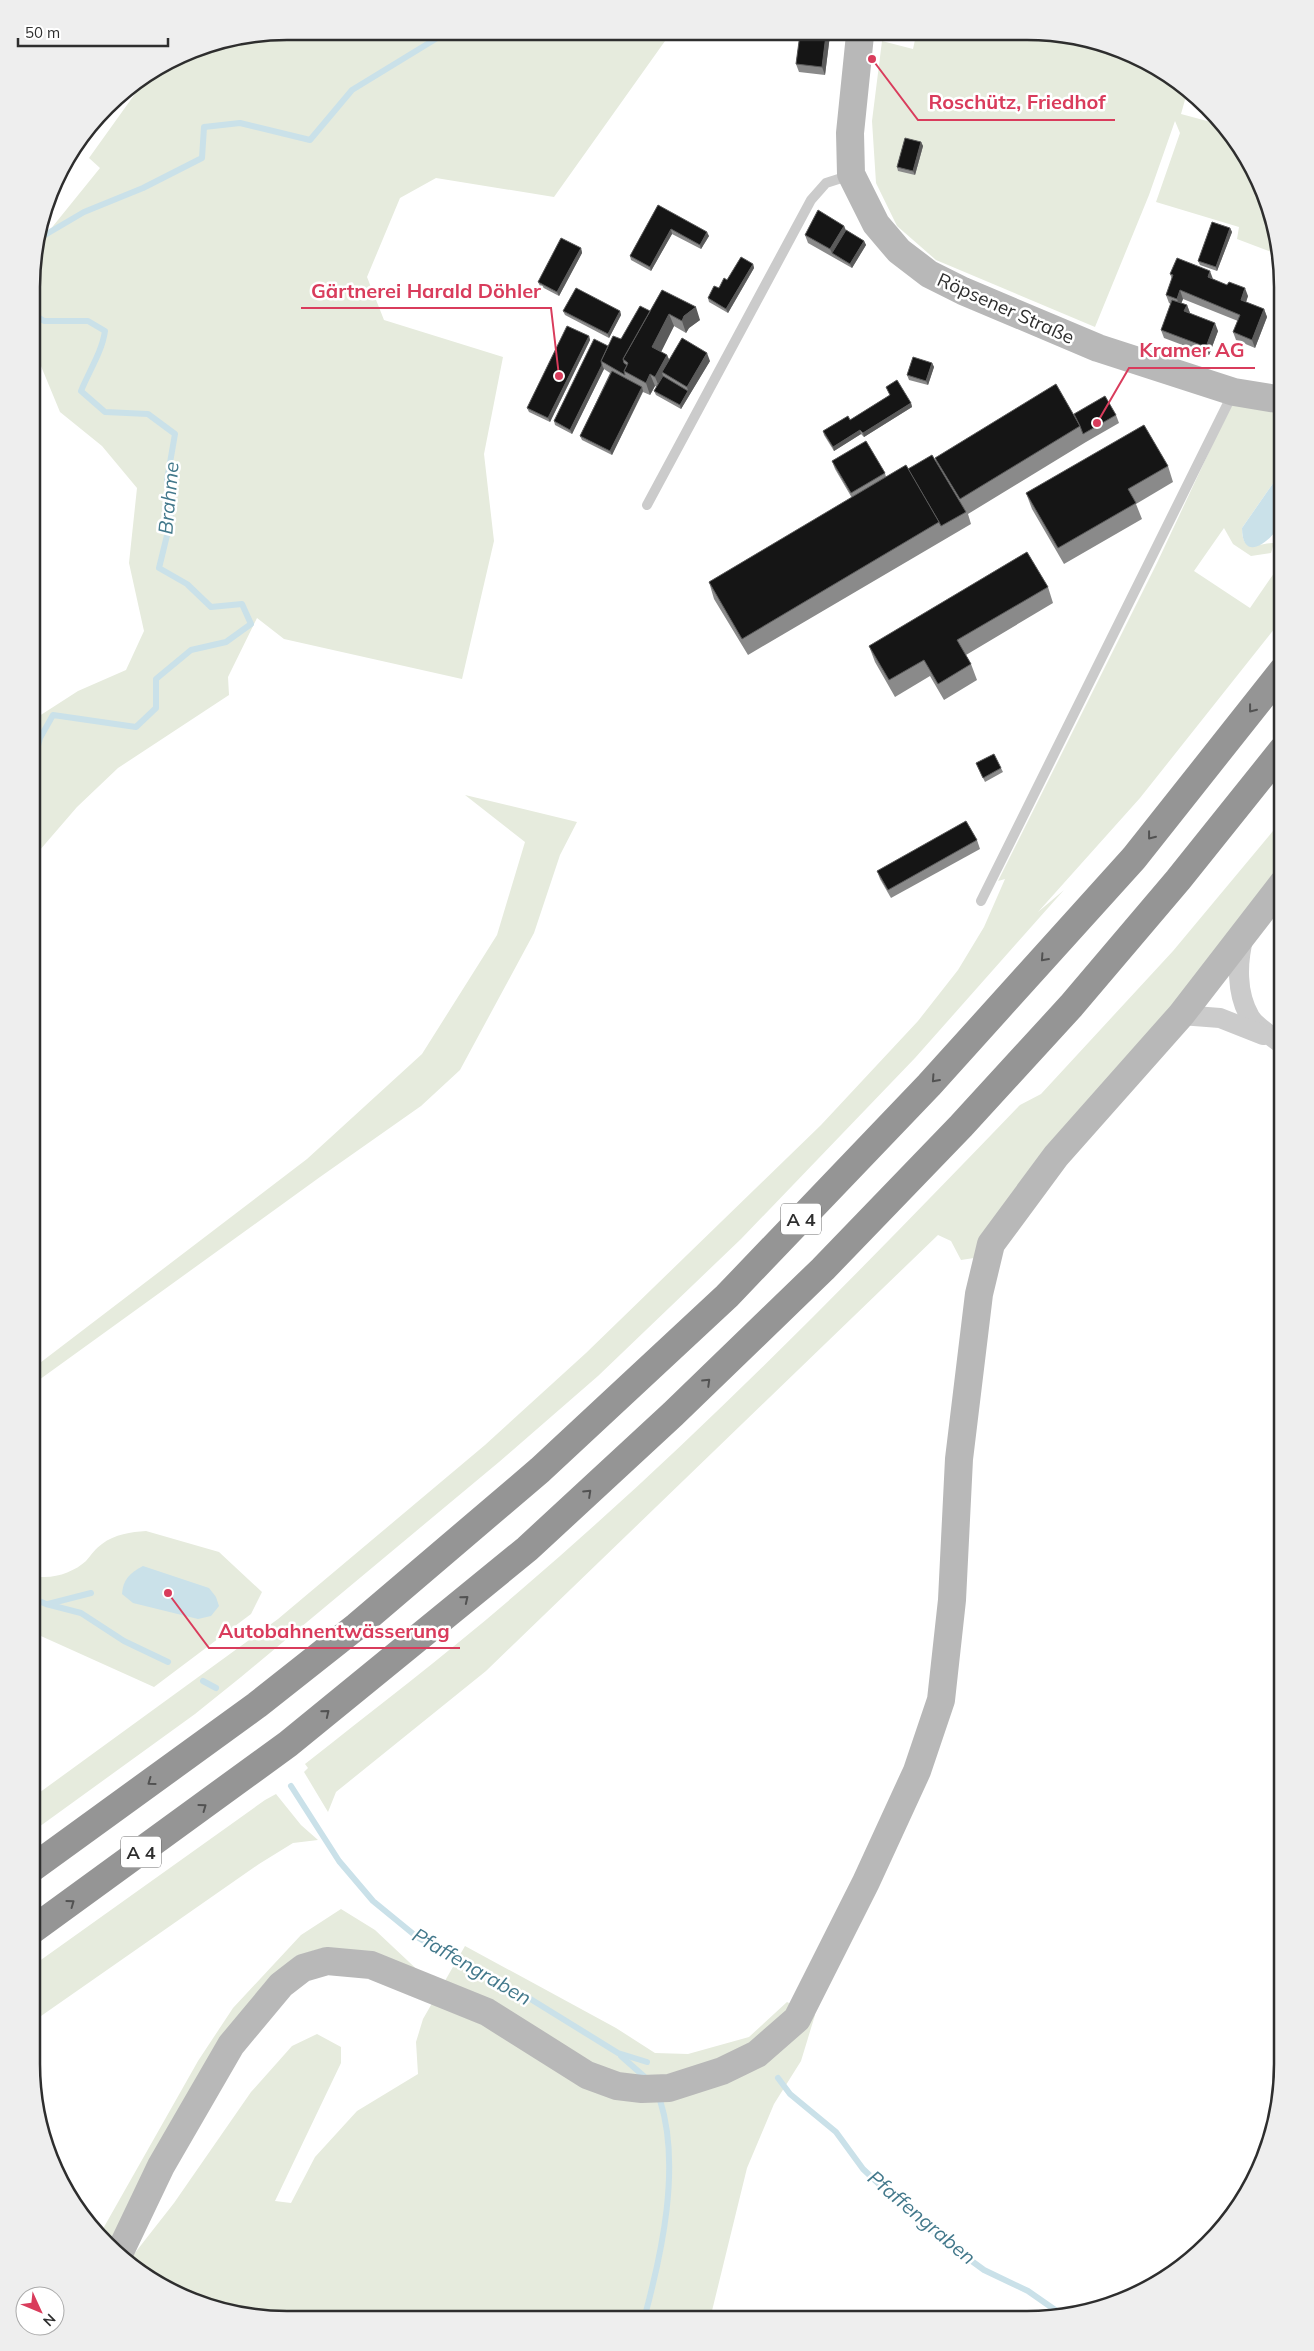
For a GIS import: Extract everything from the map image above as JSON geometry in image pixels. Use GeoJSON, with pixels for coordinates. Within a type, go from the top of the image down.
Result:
{"type":"FeatureCollection","features":[{"type":"Feature","properties":{"kind":"highway","name":"A 4"},"geometry":{"type":"LineString","coordinates":[[40,1863],[258,1705],[357,1626],[540,1470],[727,1296],[929,1085],[1134,858],[1274,681]]}},
{"type":"Feature","properties":{"kind":"highway","name":"A 4"},"geometry":{"type":"LineString","coordinates":[[40,1925],[288,1744],[527,1549],[673,1414],[823,1269],[961,1126],[1072,1006],[1178,880],[1274,760]]}},
{"type":"Feature","properties":{"kind":"street","name":"Röpsener Straße"},"geometry":{"type":"LineString","coordinates":[[859,40],[850,133],[852,174],[876,224],[899,251],[930,274],[963,291],[1098,348],[1234,392],[1274,399]]}},
{"type":"Feature","properties":{"kind":"street"},"geometry":{"type":"LineString","coordinates":[[122,2248],[161,2166],[231,2045],[281,1985],[303,1968],[327,1961],[371,1965],[487,2012],[586,2075],[617,2086],[642,2089],[669,2088],[722,2071],[756,2054],[797,2019],[866,1882],[917,1771],[941,1700],[952,1600],[959,1459],[979,1294],[991,1244],[1056,1156],[1181,1015],[1274,894]]}},
{"type":"Feature","properties":{"kind":"street"},"geometry":{"type":"LineString","coordinates":[[1245,932],[1238,958],[1241,991],[1251,1018],[1274,1038]]}},
{"type":"Feature","properties":{"kind":"street"},"geometry":{"type":"LineString","coordinates":[[1181,1015],[1220,1018],[1242,1025],[1274,1041]]}},
{"type":"Feature","properties":{"kind":"lane"},"geometry":{"type":"LineString","coordinates":[[647,505],[811,200],[826,183],[852,174]]}},
{"type":"Feature","properties":{"kind":"lane"},"geometry":{"type":"LineString","coordinates":[[981,901],[1234,392]]}},
{"type":"Feature","properties":{"kind":"shaded area"},"geometry":{"type":"Polygon","coordinates":[[[287,40],[666,40],[554,197],[436,178],[400,198],[367,277],[384,320],[503,357],[484,454],[494,541],[462,679],[284,639],[257,618],[228,677],[229,695],[118,768],[77,807],[40,850],[40,715],[78,691],[126,670],[144,631],[129,563],[137,488],[102,446],[60,412],[40,364],[40,287],[42,255],[46,235],[100,168],[89,158],[137,91],[178,65],[223,48],[255,42],[287,40]]]}},
{"type":"Feature","properties":{"kind":"shaded area"},"geometry":{"type":"Polygon","coordinates":[[[915,40],[1027,40],[1059,42],[1107,53],[1151,73],[1186,98],[1181,114],[1211,122],[1241,163],[1261,207],[1271,252],[1237,239],[1239,227],[1156,202],[1180,133],[1175,121],[1149,195],[1095,327],[936,260],[897,226],[876,183],[872,121],[882,41],[913,49],[915,40]]]}},
{"type":"Feature","properties":{"kind":"shaded area"},"geometry":{"type":"Polygon","coordinates":[[[1231,405],[1274,408],[1274,482],[1242,528],[1245,542],[1248,545],[1274,543],[1271,553],[1251,556],[1233,544],[1224,528],[1194,571],[1250,608],[1274,573],[1274,629],[1140,798],[1038,912],[1064,890],[915,1058],[741,1239],[598,1376],[499,1462],[241,1677],[195,1714],[40,1826],[40,1792],[278,1619],[485,1445],[586,1353],[821,1125],[918,1021],[958,970],[984,927],[1005,879],[998,881],[1157,563],[1231,405]]]}},
{"type":"Feature","properties":{"kind":"shaded area"},"geometry":{"type":"Polygon","coordinates":[[[465,795],[577,822],[560,855],[534,933],[460,1070],[421,1106],[40,1379],[40,1363],[307,1159],[422,1054],[497,935],[525,842],[465,795]]]}},
{"type":"Feature","properties":{"kind":"shaded area"},"geometry":{"type":"Polygon","coordinates":[[[1274,830],[1274,882],[974,1258],[961,1260],[951,1241],[938,1235],[486,1671],[336,1792],[328,1812],[304,1772],[308,1768],[305,1764],[496,1612],[587,1532],[714,1414],[838,1292],[1020,1105],[1041,1094],[1173,951],[1274,830]]]}},
{"type":"Feature","properties":{"kind":"shaded area"},"geometry":{"type":"Polygon","coordinates":[[[146,1531],[219,1552],[262,1592],[251,1614],[154,1687],[40,1636],[40,1577],[60,1575],[68,1572],[81,1565],[98,1548],[112,1538],[146,1531]]]}},
{"type":"Feature","properties":{"kind":"shaded area"},"geometry":{"type":"Polygon","coordinates":[[[276,1794],[301,1825],[318,1840],[293,1843],[259,1864],[40,2017],[40,1961],[276,1794]]]}},
{"type":"Feature","properties":{"kind":"shaded area"},"geometry":{"type":"Polygon","coordinates":[[[341,1909],[375,1930],[425,1977],[323,1948],[296,1956],[264,1984],[231,2031],[116,2242],[103,2229],[104,2227],[198,2061],[233,2008],[301,1935],[341,1909]]]}},
{"type":"Feature","properties":{"kind":"shaded area"},"geometry":{"type":"Polygon","coordinates":[[[465,1946],[616,2028],[655,2053],[688,2054],[749,2037],[787,2002],[815,2015],[801,2061],[774,2104],[747,2168],[712,2311],[287,2311],[255,2309],[223,2303],[178,2286],[132,2256],[174,2203],[251,2092],[292,2046],[317,2034],[341,2047],[341,2063],[275,2201],[291,2203],[315,2157],[357,2111],[418,2074],[416,2042],[423,2019],[465,1946]]]}},
{"type":"Feature","properties":{"kind":"water"},"geometry":{"type":"Polygon","coordinates":[[[1274,482],[1273,535],[1266,541],[1253,547],[1247,545],[1243,539],[1242,528],[1274,482]]]}},
{"type":"Feature","properties":{"kind":"water"},"geometry":{"type":"Polygon","coordinates":[[[143,1566],[209,1588],[216,1597],[219,1606],[211,1616],[198,1619],[133,1603],[122,1594],[124,1584],[134,1571],[143,1566]]]}},
{"type":"Feature","properties":{"kind":"building"},"geometry":{"type":"Polygon","coordinates":[[[799,40],[825,40],[822,67],[796,64],[799,40]]]}},
{"type":"Feature","properties":{"kind":"building"},"geometry":{"type":"Polygon","coordinates":[[[905,138],[921,142],[913,171],[897,167],[905,138]]]}},
{"type":"Feature","properties":{"kind":"building"},"geometry":{"type":"Polygon","coordinates":[[[658,205],[707,232],[700,245],[671,229],[650,267],[630,256],[658,205]]]}},
{"type":"Feature","properties":{"kind":"building"},"geometry":{"type":"Polygon","coordinates":[[[818,210],[844,226],[830,249],[805,235],[818,210]]]}},
{"type":"Feature","properties":{"kind":"building"},"geometry":{"type":"Polygon","coordinates":[[[1212,222],[1230,228],[1216,267],[1198,261],[1212,222]]]}},
{"type":"Feature","properties":{"kind":"building"},"geometry":{"type":"Polygon","coordinates":[[[846,230],[864,241],[850,264],[832,253],[846,230]]]}},
{"type":"Feature","properties":{"kind":"building"},"geometry":{"type":"Polygon","coordinates":[[[561,238],[581,248],[557,292],[538,282],[561,238]]]}},
{"type":"Feature","properties":{"kind":"building"},"geometry":{"type":"Polygon","coordinates":[[[741,257],[753,264],[726,309],[708,298],[714,286],[719,288],[724,278],[727,280],[741,257]]]}},
{"type":"Feature","properties":{"kind":"building"},"geometry":{"type":"Polygon","coordinates":[[[1177,258],[1210,271],[1208,277],[1227,285],[1229,282],[1245,288],[1241,300],[1264,309],[1252,340],[1233,332],[1240,315],[1180,290],[1177,299],[1166,295],[1173,275],[1170,274],[1177,258]]]}},
{"type":"Feature","properties":{"kind":"building"},"geometry":{"type":"Polygon","coordinates":[[[576,288],[620,311],[608,334],[563,311],[576,288]]]}},
{"type":"Feature","properties":{"kind":"building"},"geometry":{"type":"Polygon","coordinates":[[[662,290],[696,307],[684,316],[682,321],[669,314],[652,347],[667,355],[655,377],[650,374],[646,383],[624,371],[628,363],[623,359],[662,290]]]}},
{"type":"Feature","properties":{"kind":"building"},"geometry":{"type":"Polygon","coordinates":[[[1172,300],[1187,305],[1184,311],[1215,323],[1206,347],[1161,330],[1172,300]]]}},
{"type":"Feature","properties":{"kind":"building"},"geometry":{"type":"Polygon","coordinates":[[[640,306],[650,311],[623,359],[627,365],[624,371],[625,375],[601,361],[613,336],[621,339],[640,306]]]}},
{"type":"Feature","properties":{"kind":"building"},"geometry":{"type":"Polygon","coordinates":[[[567,326],[589,336],[548,418],[527,408],[567,326]]]}},
{"type":"Feature","properties":{"kind":"building"},"geometry":{"type":"Polygon","coordinates":[[[682,338],[707,353],[687,387],[662,372],[682,338]]]}},
{"type":"Feature","properties":{"kind":"building"},"geometry":{"type":"Polygon","coordinates":[[[594,339],[608,346],[601,361],[602,365],[570,430],[554,421],[594,339]]]}},
{"type":"Feature","properties":{"kind":"building"},"geometry":{"type":"Polygon","coordinates":[[[913,357],[932,363],[926,381],[907,375],[913,357]]]}},
{"type":"Feature","properties":{"kind":"building"},"geometry":{"type":"Polygon","coordinates":[[[612,371],[642,387],[610,451],[580,436],[612,371]]]}},
{"type":"Feature","properties":{"kind":"building"},"geometry":{"type":"Polygon","coordinates":[[[663,376],[688,391],[680,405],[654,391],[663,376]]]}},
{"type":"Feature","properties":{"kind":"building"},"geometry":{"type":"Polygon","coordinates":[[[897,380],[911,403],[863,433],[860,430],[833,447],[823,431],[848,416],[850,420],[890,395],[886,387],[897,380]]]}},
{"type":"Feature","properties":{"kind":"building"},"geometry":{"type":"Polygon","coordinates":[[[1056,384],[1080,426],[960,499],[935,458],[1056,384]]]}},
{"type":"Feature","properties":{"kind":"building"},"geometry":{"type":"Polygon","coordinates":[[[1105,396],[1116,415],[1083,434],[1074,414],[1105,396]]]}},
{"type":"Feature","properties":{"kind":"building"},"geometry":{"type":"Polygon","coordinates":[[[1144,425],[1168,466],[1128,489],[1136,503],[1058,548],[1026,493],[1144,425]]]}},
{"type":"Feature","properties":{"kind":"building"},"geometry":{"type":"Polygon","coordinates":[[[866,441],[885,473],[851,493],[832,461],[866,441]]]}},
{"type":"Feature","properties":{"kind":"building"},"geometry":{"type":"Polygon","coordinates":[[[932,455],[966,512],[941,526],[908,469],[932,455]]]}},
{"type":"Feature","properties":{"kind":"building"},"geometry":{"type":"Polygon","coordinates":[[[906,465],[939,522],[742,639],[709,582],[906,465]]]}},
{"type":"Feature","properties":{"kind":"building"},"geometry":{"type":"Polygon","coordinates":[[[1027,552],[1048,587],[957,640],[971,664],[938,684],[924,660],[889,680],[869,646],[1027,552]]]}},
{"type":"Feature","properties":{"kind":"building"},"geometry":{"type":"Polygon","coordinates":[[[994,754],[1001,768],[983,778],[976,763],[994,754]]]}},
{"type":"Feature","properties":{"kind":"building"},"geometry":{"type":"Polygon","coordinates":[[[966,821],[977,840],[888,890],[877,871],[966,821]]]}},
{"type":"Feature","properties":{"kind":"waterway","name":"Brahme"},"geometry":{"type":"LineString","coordinates":[[46,234],[84,212],[143,188],[202,158],[204,127],[240,123],[310,140],[352,90],[434,40]]}},
{"type":"Feature","properties":{"kind":"waterway","name":"Brahme"},"geometry":{"type":"LineString","coordinates":[[40,318],[44,321],[88,321],[105,331],[98,354],[81,391],[105,412],[148,414],[175,434],[167,480],[171,519],[159,568],[187,584],[211,607],[242,604],[251,624],[226,642],[191,650],[156,679],[156,708],[136,727],[53,715],[40,738]]}},
{"type":"Feature","properties":{"kind":"waterway"},"geometry":{"type":"LineString","coordinates":[[48,1604],[91,1593]]}},
{"type":"Feature","properties":{"kind":"waterway","name":"Pfaffengraben"},"geometry":{"type":"LineString","coordinates":[[40,1601],[81,1613],[124,1641],[168,1662]]}},
{"type":"Feature","properties":{"kind":"waterway","name":"Pfaffengraben"},"geometry":{"type":"LineString","coordinates":[[203,1681],[216,1688]]}},
{"type":"Feature","properties":{"kind":"waterway","name":"Pfaffengraben"},"geometry":{"type":"LineString","coordinates":[[291,1786],[339,1861],[373,1901],[417,1937],[474,1971],[524,1995],[618,2053],[647,2062]]}},
{"type":"Feature","properties":{"kind":"waterway"},"geometry":{"type":"LineString","coordinates":[[621,2056],[647,2079]]}},
{"type":"Feature","properties":{"kind":"waterway","name":"Pfaffengraben"},"geometry":{"type":"LineString","coordinates":[[778,2078],[790,2094],[836,2132],[863,2169],[943,2240],[984,2270],[1028,2291],[1054,2309]]}},
{"type":"Feature","properties":{"kind":"waterway"},"geometry":{"type":"LineString","coordinates":[[646,2311],[663,2238],[669,2181],[669,2153],[666,2126],[660,2100]]}},
{"type":"Feature","properties":{"kind":"place","name":"Roschütz, Friedhof"},"geometry":{"type":"Point","coordinates":[872,59]}},
{"type":"Feature","properties":{"kind":"place","name":"Gärtnerei Harald Döhler"},"geometry":{"type":"Point","coordinates":[559,376]}},
{"type":"Feature","properties":{"kind":"place","name":"Kramer AG"},"geometry":{"type":"Point","coordinates":[1097,423]}},
{"type":"Feature","properties":{"kind":"place","name":"Autobahnentwässerung"},"geometry":{"type":"Point","coordinates":[168,1593]}}]}
